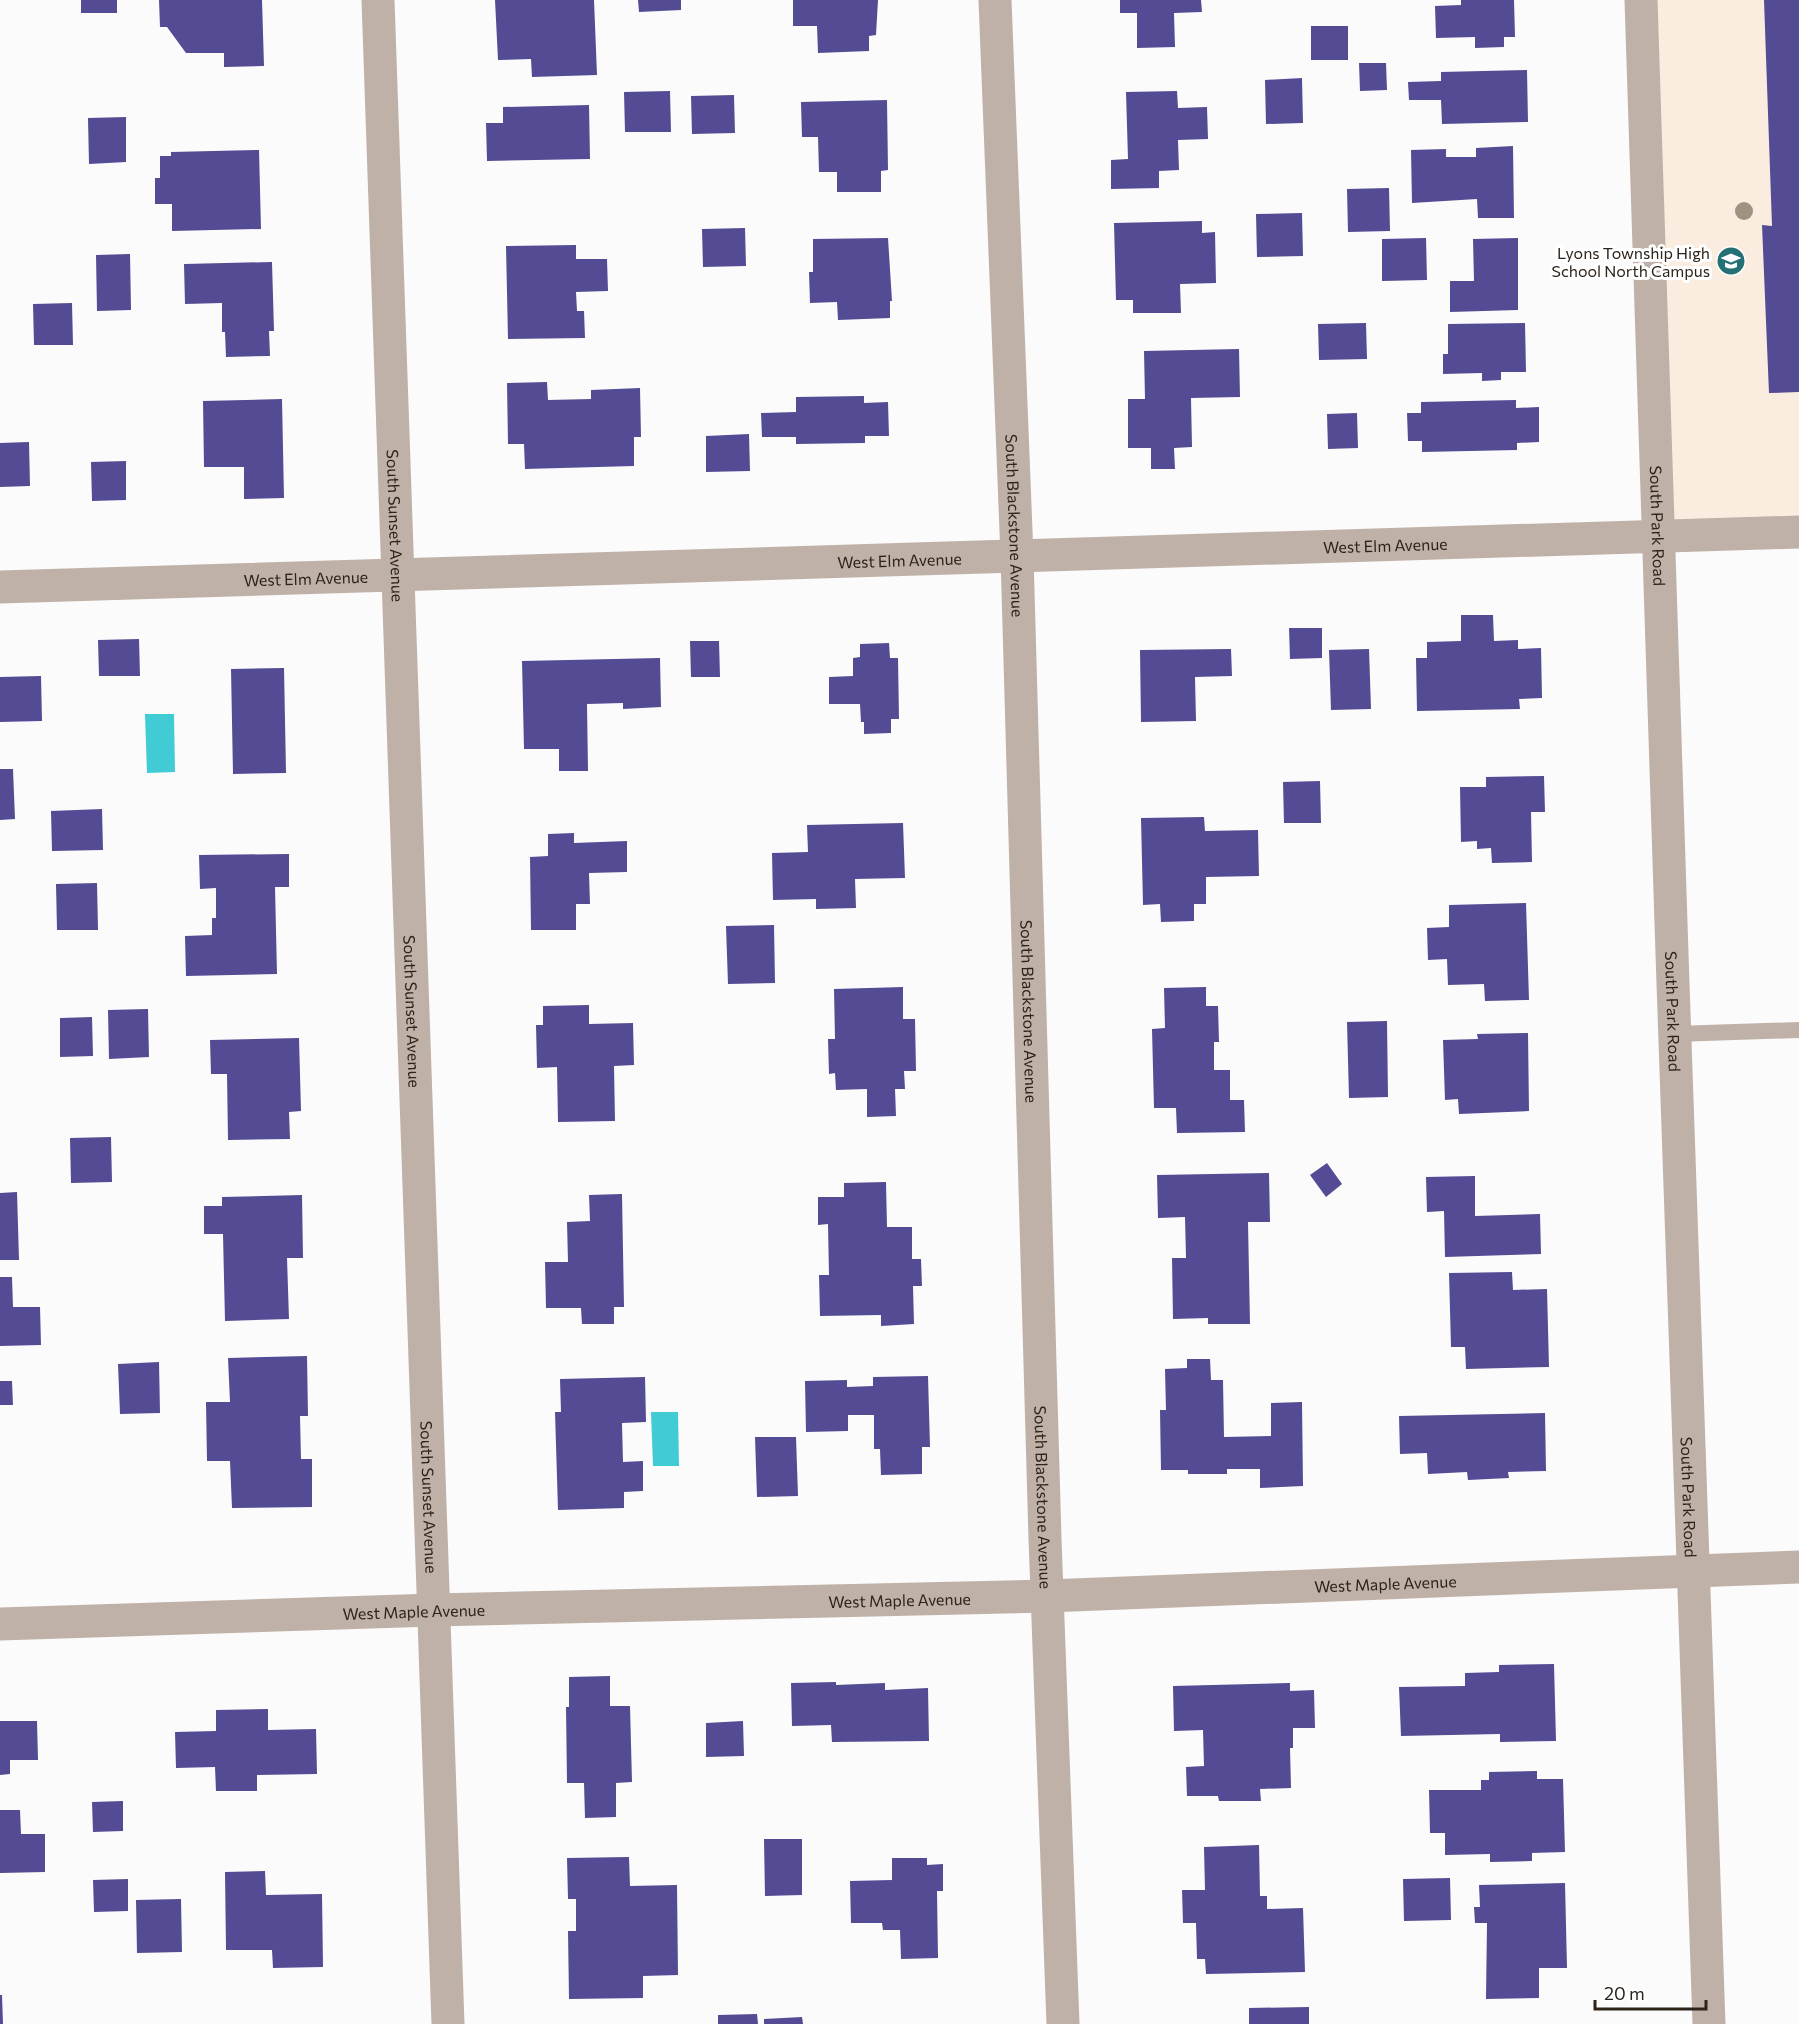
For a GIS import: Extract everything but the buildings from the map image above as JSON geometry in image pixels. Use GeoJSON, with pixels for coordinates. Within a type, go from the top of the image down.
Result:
{"type":"FeatureCollection","features":[{"type":"Feature","properties":{"kind":"street","name":"South Sunset Avenue"},"geometry":{"type":"LineString","coordinates":[[378,0],[448,2024]]}},
{"type":"Feature","properties":{"kind":"street","name":"South Blackstone Avenue"},"geometry":{"type":"LineString","coordinates":[[995,0],[1017,556],[1047,1596],[1062,2024]]}},
{"type":"Feature","properties":{"kind":"street","name":"South Park Road"},"geometry":{"type":"LineString","coordinates":[[1641,0],[1660,536],[1691,1572],[1709,2024]]}},
{"type":"Feature","properties":{"kind":"street","name":"West Elm Avenue"},"geometry":{"type":"LineString","coordinates":[[0,587],[1799,532]]}},
{"type":"Feature","properties":{"kind":"street","name":"West Maple Avenue"},"geometry":{"type":"LineString","coordinates":[[0,1624],[434,1610],[1047,1596],[1799,1567]]}},
{"type":"Feature","properties":{"kind":"lane"},"geometry":{"type":"LineString","coordinates":[[1675,1034],[1799,1030]]}},
{"type":"Feature","properties":{"kind":"shaded area","name":"Lyons Township High School North Campus"},"geometry":{"type":"Polygon","coordinates":[[[1653,0],[1799,0],[1799,521],[1674,526],[1653,0]]]}},
{"type":"Feature","properties":{"kind":"water"},"geometry":{"type":"Polygon","coordinates":[[[145,714],[174,714],[175,772],[147,773],[145,714]]]}},
{"type":"Feature","properties":{"kind":"water"},"geometry":{"type":"Polygon","coordinates":[[[651,1412],[678,1412],[679,1466],[653,1466],[651,1412]]]}},
{"type":"Feature","properties":{"kind":"place","name":"Lyons Township High School North Campus"},"geometry":{"type":"Point","coordinates":[1731,261]}}]}
